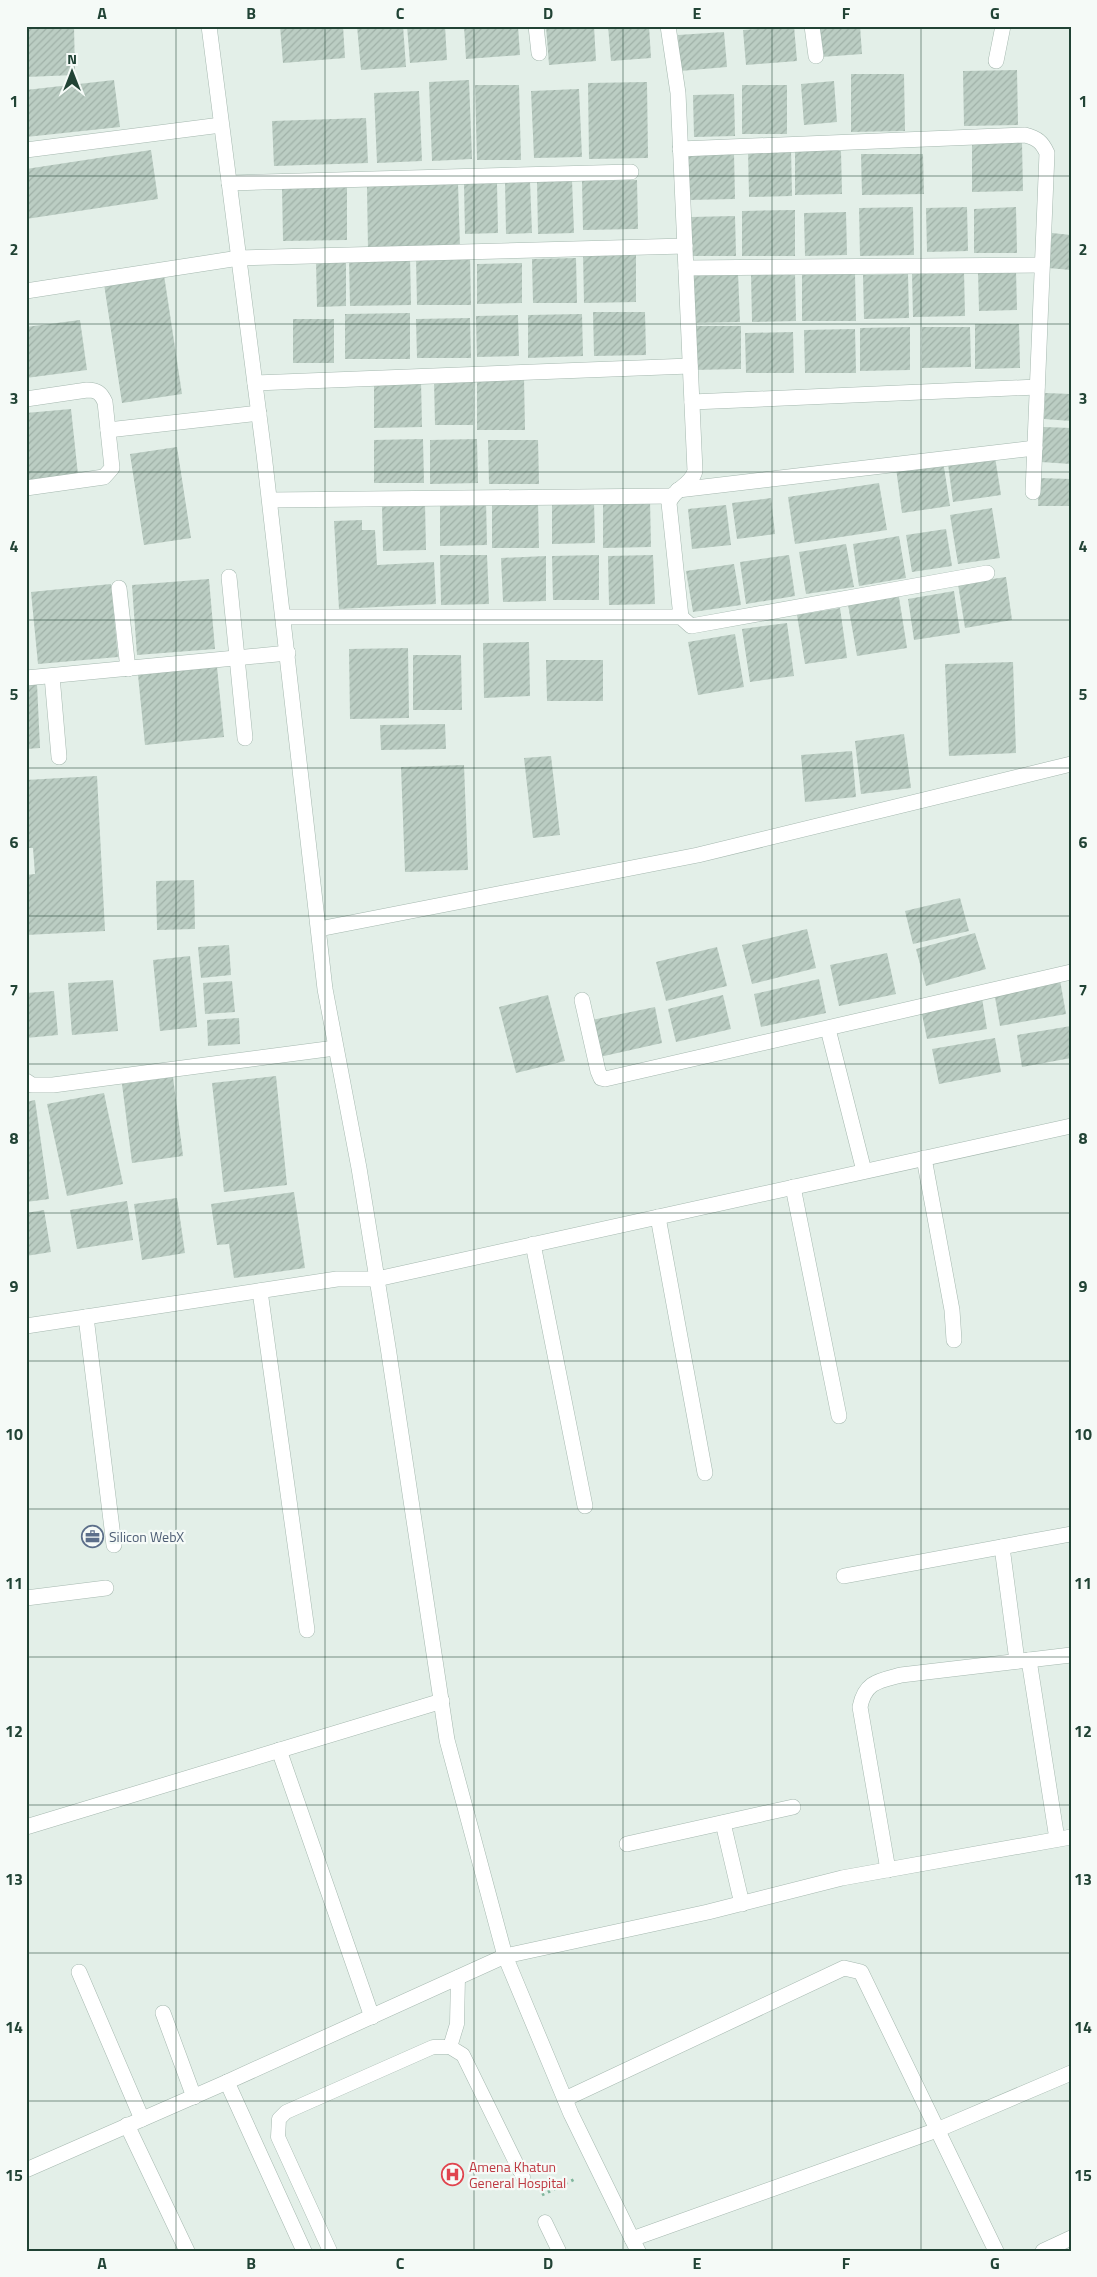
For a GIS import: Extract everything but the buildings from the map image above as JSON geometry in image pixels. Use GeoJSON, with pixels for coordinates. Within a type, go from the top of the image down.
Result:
{"type":"FeatureCollection","features":[{"type":"Feature","properties":{"kind":"street"},"geometry":{"type":"LineString","coordinates":[[209,26],[270,500],[325,989],[359,1168],[447,1740],[505,1956],[565,2099],[635,2245],[937,2130],[1071,2072]]}},
{"type":"Feature","properties":{"kind":"street"},"geometry":{"type":"LineString","coordinates":[[536,26],[539,53]]}},
{"type":"Feature","properties":{"kind":"street"},"geometry":{"type":"LineString","coordinates":[[668,26],[678,93],[695,471],[690,481],[674,493],[669,503],[681,617],[687,624],[696,625],[987,573]]}},
{"type":"Feature","properties":{"kind":"street"},"geometry":{"type":"LineString","coordinates":[[812,26],[816,56]]}},
{"type":"Feature","properties":{"kind":"street"},"geometry":{"type":"LineString","coordinates":[[996,61],[1003,26]]}},
{"type":"Feature","properties":{"kind":"street"},"geometry":{"type":"LineString","coordinates":[[26,150],[221,125]]}},
{"type":"Feature","properties":{"kind":"street"},"geometry":{"type":"LineString","coordinates":[[680,149],[1025,135],[1036,138],[1044,145],[1046,153],[1032,492]]}},
{"type":"Feature","properties":{"kind":"street"},"geometry":{"type":"LineString","coordinates":[[229,182],[631,172]]}},
{"type":"Feature","properties":{"kind":"street"},"geometry":{"type":"LineString","coordinates":[[26,291],[239,258],[685,246]]}},
{"type":"Feature","properties":{"kind":"street"},"geometry":{"type":"LineString","coordinates":[[686,268],[1042,265]]}},
{"type":"Feature","properties":{"kind":"street"},"geometry":{"type":"LineString","coordinates":[[255,383],[690,366]]}},
{"type":"Feature","properties":{"kind":"street"},"geometry":{"type":"LineString","coordinates":[[692,402],[1037,387]]}},
{"type":"Feature","properties":{"kind":"street"},"geometry":{"type":"LineString","coordinates":[[26,399],[95,390],[102,395],[105,402],[112,468],[104,477],[26,488]]}},
{"type":"Feature","properties":{"kind":"street"},"geometry":{"type":"LineString","coordinates":[[108,430],[259,413]]}},
{"type":"Feature","properties":{"kind":"street"},"geometry":{"type":"LineString","coordinates":[[270,500],[674,493],[1035,448]]}},
{"type":"Feature","properties":{"kind":"street"},"geometry":{"type":"LineString","coordinates":[[229,577],[245,738]]}},
{"type":"Feature","properties":{"kind":"street"},"geometry":{"type":"LineString","coordinates":[[119,588],[128,669]]}},
{"type":"Feature","properties":{"kind":"street"},"geometry":{"type":"LineString","coordinates":[[283,617],[681,617]]}},
{"type":"Feature","properties":{"kind":"street"},"geometry":{"type":"LineString","coordinates":[[26,673],[26,678],[288,653]]}},
{"type":"Feature","properties":{"kind":"street"},"geometry":{"type":"LineString","coordinates":[[52,676],[59,757]]}},
{"type":"Feature","properties":{"kind":"street"},"geometry":{"type":"LineString","coordinates":[[319,929],[698,855],[1071,764]]}},
{"type":"Feature","properties":{"kind":"street"},"geometry":{"type":"LineString","coordinates":[[582,1000],[598,1071],[602,1078],[605,1079],[1071,972]]}},
{"type":"Feature","properties":{"kind":"street"},"geometry":{"type":"LineString","coordinates":[[828,1029],[864,1171]]}},
{"type":"Feature","properties":{"kind":"street"},"geometry":{"type":"LineString","coordinates":[[26,1081],[32,1085],[53,1085],[335,1048]]}},
{"type":"Feature","properties":{"kind":"street"},"geometry":{"type":"LineString","coordinates":[[26,1326],[337,1279],[377,1279],[1071,1126]]}},
{"type":"Feature","properties":{"kind":"street"},"geometry":{"type":"LineString","coordinates":[[924,1158],[952,1310],[954,1340]]}},
{"type":"Feature","properties":{"kind":"street"},"geometry":{"type":"LineString","coordinates":[[793,1187],[839,1416]]}},
{"type":"Feature","properties":{"kind":"street"},"geometry":{"type":"LineString","coordinates":[[658,1217],[706,1473]]}},
{"type":"Feature","properties":{"kind":"street"},"geometry":{"type":"LineString","coordinates":[[533,1244],[585,1506]]}},
{"type":"Feature","properties":{"kind":"street"},"geometry":{"type":"LineString","coordinates":[[260,1291],[307,1630]]}},
{"type":"Feature","properties":{"kind":"street"},"geometry":{"type":"LineString","coordinates":[[86,1317],[114,1546]]}},
{"type":"Feature","properties":{"kind":"street"},"geometry":{"type":"LineString","coordinates":[[844,1576],[1071,1534]]}},
{"type":"Feature","properties":{"kind":"street"},"geometry":{"type":"LineString","coordinates":[[26,2170],[228,2082],[505,1956],[742,1904],[842,1878],[1064,1838],[1023,1661],[1002,1547]]}},
{"type":"Feature","properties":{"kind":"street"},"geometry":{"type":"LineString","coordinates":[[26,1598],[106,1588]]}},
{"type":"Feature","properties":{"kind":"street"},"geometry":{"type":"LineString","coordinates":[[888,1870],[860,1707],[863,1694],[874,1683],[901,1675],[1071,1655]]}},
{"type":"Feature","properties":{"kind":"street"},"geometry":{"type":"LineString","coordinates":[[26,1827],[442,1701]]}},
{"type":"Feature","properties":{"kind":"street"},"geometry":{"type":"LineString","coordinates":[[280,1750],[372,2016]]}},
{"type":"Feature","properties":{"kind":"street"},"geometry":{"type":"LineString","coordinates":[[627,1844],[793,1807]]}},
{"type":"Feature","properties":{"kind":"street"},"geometry":{"type":"LineString","coordinates":[[723,1823],[742,1904]]}},
{"type":"Feature","properties":{"kind":"street"},"geometry":{"type":"LineString","coordinates":[[565,2099],[844,1968],[851,1968],[861,1972],[996,2251]]}},
{"type":"Feature","properties":{"kind":"street"},"geometry":{"type":"LineString","coordinates":[[79,1972],[142,2119]]}},
{"type":"Feature","properties":{"kind":"street"},"geometry":{"type":"LineString","coordinates":[[163,2013],[194,2097]]}},
{"type":"Feature","properties":{"kind":"street"},"geometry":{"type":"LineString","coordinates":[[228,2082],[304,2251]]}},
{"type":"Feature","properties":{"kind":"street"},"geometry":{"type":"LineString","coordinates":[[127,2125],[187,2251]]}},
{"type":"Feature","properties":{"kind":"street"},"geometry":{"type":"LineString","coordinates":[[1043,2251],[1071,2238]]}},
{"type":"Feature","properties":{"kind":"lane"},"geometry":{"type":"LineString","coordinates":[[450,2047],[457,2024],[458,1977]]}},
{"type":"Feature","properties":{"kind":"lane"},"geometry":{"type":"LineString","coordinates":[[330,2251],[278,2137],[280,2119],[286,2112],[433,2047],[450,2047],[463,2054],[523,2176]]}},
{"type":"Feature","properties":{"kind":"lane"},"geometry":{"type":"LineString","coordinates":[[545,2222],[559,2251]]}},
{"type":"Feature","properties":{"kind":"path"},"geometry":{"type":"LineString","coordinates":[[553,2190],[558,2188]]}},
{"type":"Feature","properties":{"kind":"place","name":"Silicon WebX"},"geometry":{"type":"Point","coordinates":[93,1536]}},
{"type":"Feature","properties":{"kind":"place","name":"Amena Khatun General Hospital"},"geometry":{"type":"Point","coordinates":[453,2174]}}]}
